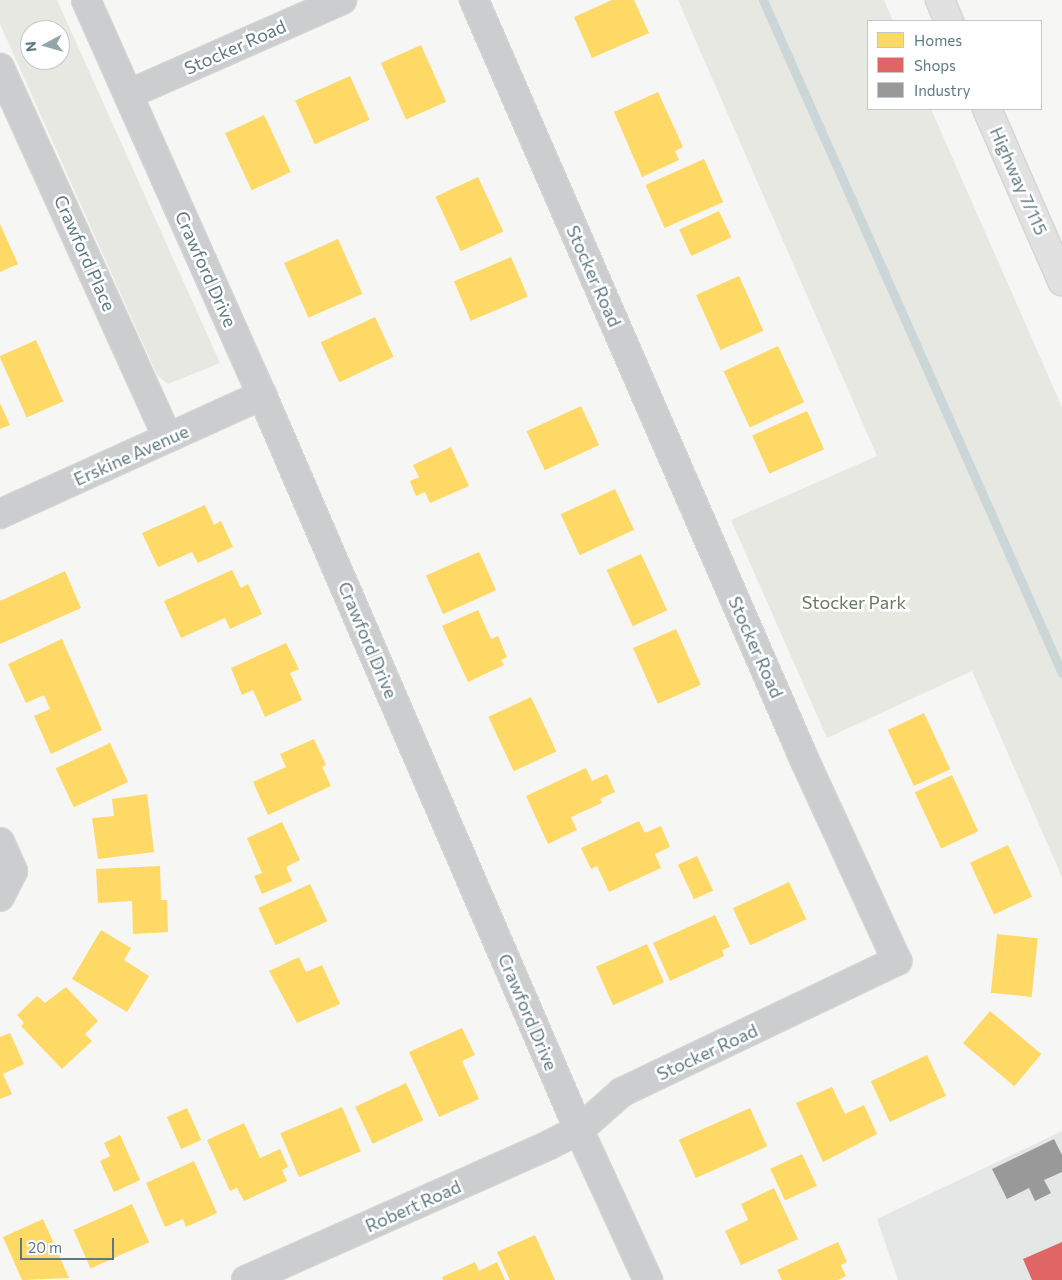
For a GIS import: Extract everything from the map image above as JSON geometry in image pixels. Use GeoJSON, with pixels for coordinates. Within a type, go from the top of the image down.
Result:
{"type":"FeatureCollection","features":[{"type":"Feature","properties":{"kind":"highway"},"geometry":{"type":"LineString","coordinates":[[940,0],[949,20]]}},
{"type":"Feature","properties":{"kind":"highway","name":"Highway 7/115"},"geometry":{"type":"LineString","coordinates":[[987,110],[1062,281]]}},
{"type":"Feature","properties":{"kind":"street","name":"Crawford Drive"},"geometry":{"type":"LineString","coordinates":[[86,0],[262,395],[580,1130],[648,1280]]}},
{"type":"Feature","properties":{"kind":"street","name":"Stocker Road"},"geometry":{"type":"LineString","coordinates":[[129,94],[342,0]]}},
{"type":"Feature","properties":{"kind":"street","name":"Stocker Road"},"geometry":{"type":"LineString","coordinates":[[474,0],[802,754],[897,962],[622,1092],[580,1130]]}},
{"type":"Feature","properties":{"kind":"street","name":"Crawford Place"},"geometry":{"type":"LineString","coordinates":[[2,78],[168,438]]}},
{"type":"Feature","properties":{"kind":"street","name":"Erskine Avenue"},"geometry":{"type":"LineString","coordinates":[[0,514],[262,395]]}},
{"type":"Feature","properties":{"kind":"street"},"geometry":{"type":"LineString","coordinates":[[0,842],[13,871],[0,897]]}},
{"type":"Feature","properties":{"kind":"street","name":"Robert Road"},"geometry":{"type":"LineString","coordinates":[[246,1280],[580,1130]]}},
{"type":"Feature","properties":{"kind":"shaded area"},"geometry":{"type":"Polygon","coordinates":[[[1062,1131],[1062,1280],[898,1280],[877,1219],[1062,1131]]]}},
{"type":"Feature","properties":{"kind":"green space"},"geometry":{"type":"Polygon","coordinates":[[[0,0],[57,0],[66,20],[20,20],[20,69],[0,24],[0,0]]]}},
{"type":"Feature","properties":{"kind":"green space","name":"Stocker Park"},"geometry":{"type":"Polygon","coordinates":[[[678,0],[884,0],[893,20],[867,20],[867,110],[931,110],[1062,407],[1062,877],[972,671],[827,738],[731,520],[877,456],[678,0]]]}},
{"type":"Feature","properties":{"kind":"green space"},"geometry":{"type":"Polygon","coordinates":[[[70,29],[220,363],[168,384],[157,375],[21,70],[70,70],[70,29]]]}},
{"type":"Feature","properties":{"kind":"building: Homes"},"geometry":{"type":"Polygon","coordinates":[[[612,0],[634,0],[649,33],[592,58],[574,17],[612,0]]]}},
{"type":"Feature","properties":{"kind":"building: Homes"},"geometry":{"type":"Polygon","coordinates":[[[421,45],[446,102],[406,120],[381,63],[421,45]]]}},
{"type":"Feature","properties":{"kind":"building: Homes"},"geometry":{"type":"Polygon","coordinates":[[[350,76],[370,120],[315,144],[295,100],[350,76]]]}},
{"type":"Feature","properties":{"kind":"building: Homes"},"geometry":{"type":"Polygon","coordinates":[[[658,92],[683,147],[675,151],[679,160],[642,177],[614,112],[658,92]]]}},
{"type":"Feature","properties":{"kind":"building: Homes"},"geometry":{"type":"Polygon","coordinates":[[[264,115],[291,172],[252,190],[225,133],[264,115]]]}},
{"type":"Feature","properties":{"kind":"building: Homes"},"geometry":{"type":"Polygon","coordinates":[[[704,159],[723,202],[665,228],[646,185],[704,159]]]}},
{"type":"Feature","properties":{"kind":"building: Homes"},"geometry":{"type":"Polygon","coordinates":[[[478,177],[503,231],[461,251],[435,197],[478,177]]]}},
{"type":"Feature","properties":{"kind":"building: Homes"},"geometry":{"type":"Polygon","coordinates":[[[719,211],[731,237],[691,256],[679,230],[719,211]]]}},
{"type":"Feature","properties":{"kind":"building: Homes"},"geometry":{"type":"Polygon","coordinates":[[[0,224],[18,264],[0,272],[0,224]]]}},
{"type":"Feature","properties":{"kind":"building: Homes"},"geometry":{"type":"Polygon","coordinates":[[[338,239],[362,294],[309,318],[284,263],[338,239]]]}},
{"type":"Feature","properties":{"kind":"building: Homes"},"geometry":{"type":"Polygon","coordinates":[[[511,257],[528,297],[471,321],[454,281],[511,257]]]}},
{"type":"Feature","properties":{"kind":"building: Homes"},"geometry":{"type":"Polygon","coordinates":[[[739,276],[763,331],[720,350],[696,295],[739,276]]]}},
{"type":"Feature","properties":{"kind":"building: Homes"},"geometry":{"type":"Polygon","coordinates":[[[375,317],[394,357],[339,382],[321,342],[375,317]]]}},
{"type":"Feature","properties":{"kind":"building: Homes"},"geometry":{"type":"Polygon","coordinates":[[[36,340],[63,401],[27,417],[0,356],[36,340]]]}},
{"type":"Feature","properties":{"kind":"building: Homes"},"geometry":{"type":"Polygon","coordinates":[[[778,346],[804,402],[750,428],[724,371],[778,346]]]}},
{"type":"Feature","properties":{"kind":"building: Homes"},"geometry":{"type":"Polygon","coordinates":[[[0,403],[10,425],[0,429],[0,403]]]}},
{"type":"Feature","properties":{"kind":"building: Homes"},"geometry":{"type":"Polygon","coordinates":[[[581,406],[599,445],[545,470],[527,431],[581,406]]]}},
{"type":"Feature","properties":{"kind":"building: Homes"},"geometry":{"type":"Polygon","coordinates":[[[807,411],[824,449],[769,474],[752,435],[807,411]]]}},
{"type":"Feature","properties":{"kind":"building: Homes"},"geometry":{"type":"Polygon","coordinates":[[[451,447],[469,486],[430,503],[425,492],[416,496],[410,481],[419,477],[413,465],[451,447]]]}},
{"type":"Feature","properties":{"kind":"building: Homes"},"geometry":{"type":"Polygon","coordinates":[[[615,489],[634,530],[580,555],[561,514],[615,489]]]}},
{"type":"Feature","properties":{"kind":"building: Homes"},"geometry":{"type":"Polygon","coordinates":[[[205,505],[214,525],[221,521],[233,547],[198,563],[192,552],[158,567],[142,533],[205,505]]]}},
{"type":"Feature","properties":{"kind":"building: Homes"},"geometry":{"type":"Polygon","coordinates":[[[479,552],[496,590],[443,614],[426,576],[479,552]]]}},
{"type":"Feature","properties":{"kind":"building: Homes"},"geometry":{"type":"Polygon","coordinates":[[[641,554],[667,610],[633,626],[607,570],[641,554]]]}},
{"type":"Feature","properties":{"kind":"building: Homes"},"geometry":{"type":"Polygon","coordinates":[[[232,570],[241,588],[248,584],[262,614],[230,629],[225,618],[181,638],[164,601],[232,570]]]}},
{"type":"Feature","properties":{"kind":"building: Homes"},"geometry":{"type":"Polygon","coordinates":[[[65,571],[81,608],[0,644],[0,601],[65,571]]]}},
{"type":"Feature","properties":{"kind":"building: Homes"},"geometry":{"type":"Polygon","coordinates":[[[478,610],[491,639],[498,636],[507,657],[501,660],[504,665],[468,682],[442,626],[478,610]]]}},
{"type":"Feature","properties":{"kind":"building: Homes"},"geometry":{"type":"Polygon","coordinates":[[[676,629],[701,685],[658,704],[633,648],[676,629]]]}},
{"type":"Feature","properties":{"kind":"building: Homes"},"geometry":{"type":"Polygon","coordinates":[[[62,639],[102,730],[51,754],[34,716],[50,709],[44,695],[26,703],[8,664],[62,639]]]}},
{"type":"Feature","properties":{"kind":"building: Homes"},"geometry":{"type":"Polygon","coordinates":[[[286,643],[299,669],[290,673],[302,700],[265,717],[253,690],[242,695],[231,668],[286,643]]]}},
{"type":"Feature","properties":{"kind":"building: Homes"},"geometry":{"type":"Polygon","coordinates":[[[531,697],[556,751],[514,771],[488,717],[531,697]]]}},
{"type":"Feature","properties":{"kind":"building: Homes"},"geometry":{"type":"Polygon","coordinates":[[[924,713],[950,769],[914,786],[888,730],[924,713]]]}},
{"type":"Feature","properties":{"kind":"building: Homes"},"geometry":{"type":"Polygon","coordinates":[[[314,739],[326,765],[322,767],[331,786],[268,815],[253,782],[286,767],[280,754],[314,739]]]}},
{"type":"Feature","properties":{"kind":"building: Homes"},"geometry":{"type":"Polygon","coordinates":[[[110,743],[128,782],[74,807],[56,768],[110,743]]]}},
{"type":"Feature","properties":{"kind":"building: Homes"},"geometry":{"type":"Polygon","coordinates":[[[586,768],[592,781],[607,774],[615,792],[600,799],[602,803],[571,817],[577,830],[548,844],[526,796],[586,768]]]}},
{"type":"Feature","properties":{"kind":"building: Homes"},"geometry":{"type":"Polygon","coordinates":[[[952,775],[978,831],[941,849],[915,792],[952,775]]]}},
{"type":"Feature","properties":{"kind":"building: Homes"},"geometry":{"type":"Polygon","coordinates":[[[147,794],[154,852],[98,859],[92,818],[114,816],[112,799],[147,794]]]}},
{"type":"Feature","properties":{"kind":"building: Homes"},"geometry":{"type":"Polygon","coordinates":[[[639,821],[645,833],[661,826],[670,847],[655,854],[661,868],[609,892],[597,866],[591,869],[581,848],[639,821]]]}},
{"type":"Feature","properties":{"kind":"building: Homes"},"geometry":{"type":"Polygon","coordinates":[[[282,822],[300,860],[286,867],[292,881],[262,894],[254,876],[262,873],[247,838],[282,822]]]}},
{"type":"Feature","properties":{"kind":"building: Homes"},"geometry":{"type":"Polygon","coordinates":[[[1008,845],[1032,897],[994,914],[970,863],[1008,845]]]}},
{"type":"Feature","properties":{"kind":"building: Homes"},"geometry":{"type":"Polygon","coordinates":[[[697,856],[713,890],[694,899],[678,865],[697,856]]]}},
{"type":"Feature","properties":{"kind":"building: Homes"},"geometry":{"type":"Polygon","coordinates":[[[160,866],[161,900],[167,900],[168,932],[133,934],[132,901],[98,903],[96,869],[160,866]]]}},
{"type":"Feature","properties":{"kind":"building: Homes"},"geometry":{"type":"Polygon","coordinates":[[[789,882],[806,919],[750,945],[733,908],[789,882]]]}},
{"type":"Feature","properties":{"kind":"building: Homes"},"geometry":{"type":"Polygon","coordinates":[[[310,884],[327,921],[276,945],[258,908],[310,884]]]}},
{"type":"Feature","properties":{"kind":"building: Homes"},"geometry":{"type":"Polygon","coordinates":[[[715,915],[730,947],[722,950],[724,956],[670,981],[653,943],[715,915]]]}},
{"type":"Feature","properties":{"kind":"building: Homes"},"geometry":{"type":"Polygon","coordinates":[[[101,930],[131,948],[124,960],[149,976],[127,1012],[72,979],[101,930]]]}},
{"type":"Feature","properties":{"kind":"building: Homes"},"geometry":{"type":"Polygon","coordinates":[[[997,934],[1038,938],[1032,997],[991,993],[997,934]]]}},
{"type":"Feature","properties":{"kind":"building: Homes"},"geometry":{"type":"Polygon","coordinates":[[[647,944],[664,982],[613,1005],[596,967],[647,944]]]}},
{"type":"Feature","properties":{"kind":"building: Homes"},"geometry":{"type":"Polygon","coordinates":[[[299,957],[306,972],[322,965],[340,1004],[297,1023],[269,971],[299,957]]]}},
{"type":"Feature","properties":{"kind":"building: Homes"},"geometry":{"type":"Polygon","coordinates":[[[66,987],[98,1021],[85,1034],[92,1041],[62,1069],[21,1026],[24,1023],[17,1015],[37,996],[45,1003],[66,987]]]}},
{"type":"Feature","properties":{"kind":"building: Homes"},"geometry":{"type":"Polygon","coordinates":[[[990,1011],[1041,1054],[1014,1086],[963,1043],[990,1011]]]}},
{"type":"Feature","properties":{"kind":"building: Homes"},"geometry":{"type":"Polygon","coordinates":[[[462,1028],[475,1055],[462,1061],[479,1099],[439,1117],[409,1052],[462,1028]]]}},
{"type":"Feature","properties":{"kind":"building: Homes"},"geometry":{"type":"Polygon","coordinates":[[[10,1033],[24,1064],[3,1074],[12,1094],[0,1099],[0,1037],[10,1033]]]}},
{"type":"Feature","properties":{"kind":"building: Homes"},"geometry":{"type":"Polygon","coordinates":[[[927,1055],[946,1096],[890,1122],[871,1081],[927,1055]]]}},
{"type":"Feature","properties":{"kind":"building: Homes"},"geometry":{"type":"Polygon","coordinates":[[[406,1083],[423,1120],[373,1144],[355,1107],[406,1083]]]}},
{"type":"Feature","properties":{"kind":"building: Homes"},"geometry":{"type":"Polygon","coordinates":[[[832,1087],[845,1114],[864,1105],[877,1134],[823,1162],[796,1103],[832,1087]]]}},
{"type":"Feature","properties":{"kind":"building: Homes"},"geometry":{"type":"Polygon","coordinates":[[[342,1107],[361,1151],[299,1177],[280,1133],[342,1107]]]}},
{"type":"Feature","properties":{"kind":"building: Homes"},"geometry":{"type":"Polygon","coordinates":[[[187,1108],[201,1140],[181,1149],[167,1117],[187,1108]]]}},
{"type":"Feature","properties":{"kind":"building: Homes"},"geometry":{"type":"Polygon","coordinates":[[[750,1108],[767,1146],[696,1178],[679,1140],[750,1108]]]}},
{"type":"Feature","properties":{"kind":"building: Homes"},"geometry":{"type":"Polygon","coordinates":[[[244,1123],[260,1158],[280,1149],[288,1167],[282,1170],[287,1181],[244,1201],[237,1188],[230,1191],[207,1140],[244,1123]]]}},
{"type":"Feature","properties":{"kind":"building: Homes"},"geometry":{"type":"Polygon","coordinates":[[[120,1135],[140,1180],[114,1192],[100,1161],[110,1156],[104,1143],[120,1135]]]}},
{"type":"Feature","properties":{"kind":"building: Homes"},"geometry":{"type":"Polygon","coordinates":[[[802,1154],[817,1186],[785,1201],[770,1169],[802,1154]]]}},
{"type":"Feature","properties":{"kind":"building: Homes"},"geometry":{"type":"Polygon","coordinates":[[[194,1161],[217,1213],[186,1227],[183,1219],[165,1227],[146,1183],[194,1161]]]}},
{"type":"Feature","properties":{"kind":"building: Homes"},"geometry":{"type":"Polygon","coordinates":[[[774,1188],[798,1239],[741,1265],[725,1231],[748,1220],[741,1204],[774,1188]]]}},
{"type":"Feature","properties":{"kind":"building: Homes"},"geometry":{"type":"Polygon","coordinates":[[[132,1204],[149,1242],[91,1268],[74,1230],[132,1204]]]}},
{"type":"Feature","properties":{"kind":"building: Homes"},"geometry":{"type":"Polygon","coordinates":[[[43,1219],[69,1278],[22,1280],[3,1237],[43,1219]]]}},
{"type":"Feature","properties":{"kind":"building: Homes"},"geometry":{"type":"Polygon","coordinates":[[[535,1235],[555,1280],[510,1280],[497,1252],[535,1235]]]}},
{"type":"Feature","properties":{"kind":"building: Homes"},"geometry":{"type":"Polygon","coordinates":[[[838,1242],[847,1262],[841,1265],[846,1276],[838,1280],[782,1280],[777,1270],[838,1242]]]}},
{"type":"Feature","properties":{"kind":"building: Homes"},"geometry":{"type":"Polygon","coordinates":[[[475,1262],[479,1271],[497,1262],[505,1280],[443,1280],[442,1277],[475,1262]]]}},
{"type":"Feature","properties":{"kind":"building: Shops"},"geometry":{"type":"Polygon","coordinates":[[[1062,1242],[1062,1280],[1032,1280],[1023,1259],[1062,1242]]]}},
{"type":"Feature","properties":{"kind":"building: Industry"},"geometry":{"type":"Polygon","coordinates":[[[1054,1139],[1062,1155],[1062,1172],[1044,1180],[1051,1193],[1035,1201],[1029,1188],[1007,1199],[992,1169],[1054,1139]]]}},
{"type":"Feature","properties":{"kind":"waterway"},"geometry":{"type":"LineString","coordinates":[[763,0],[1062,673]]}}]}
